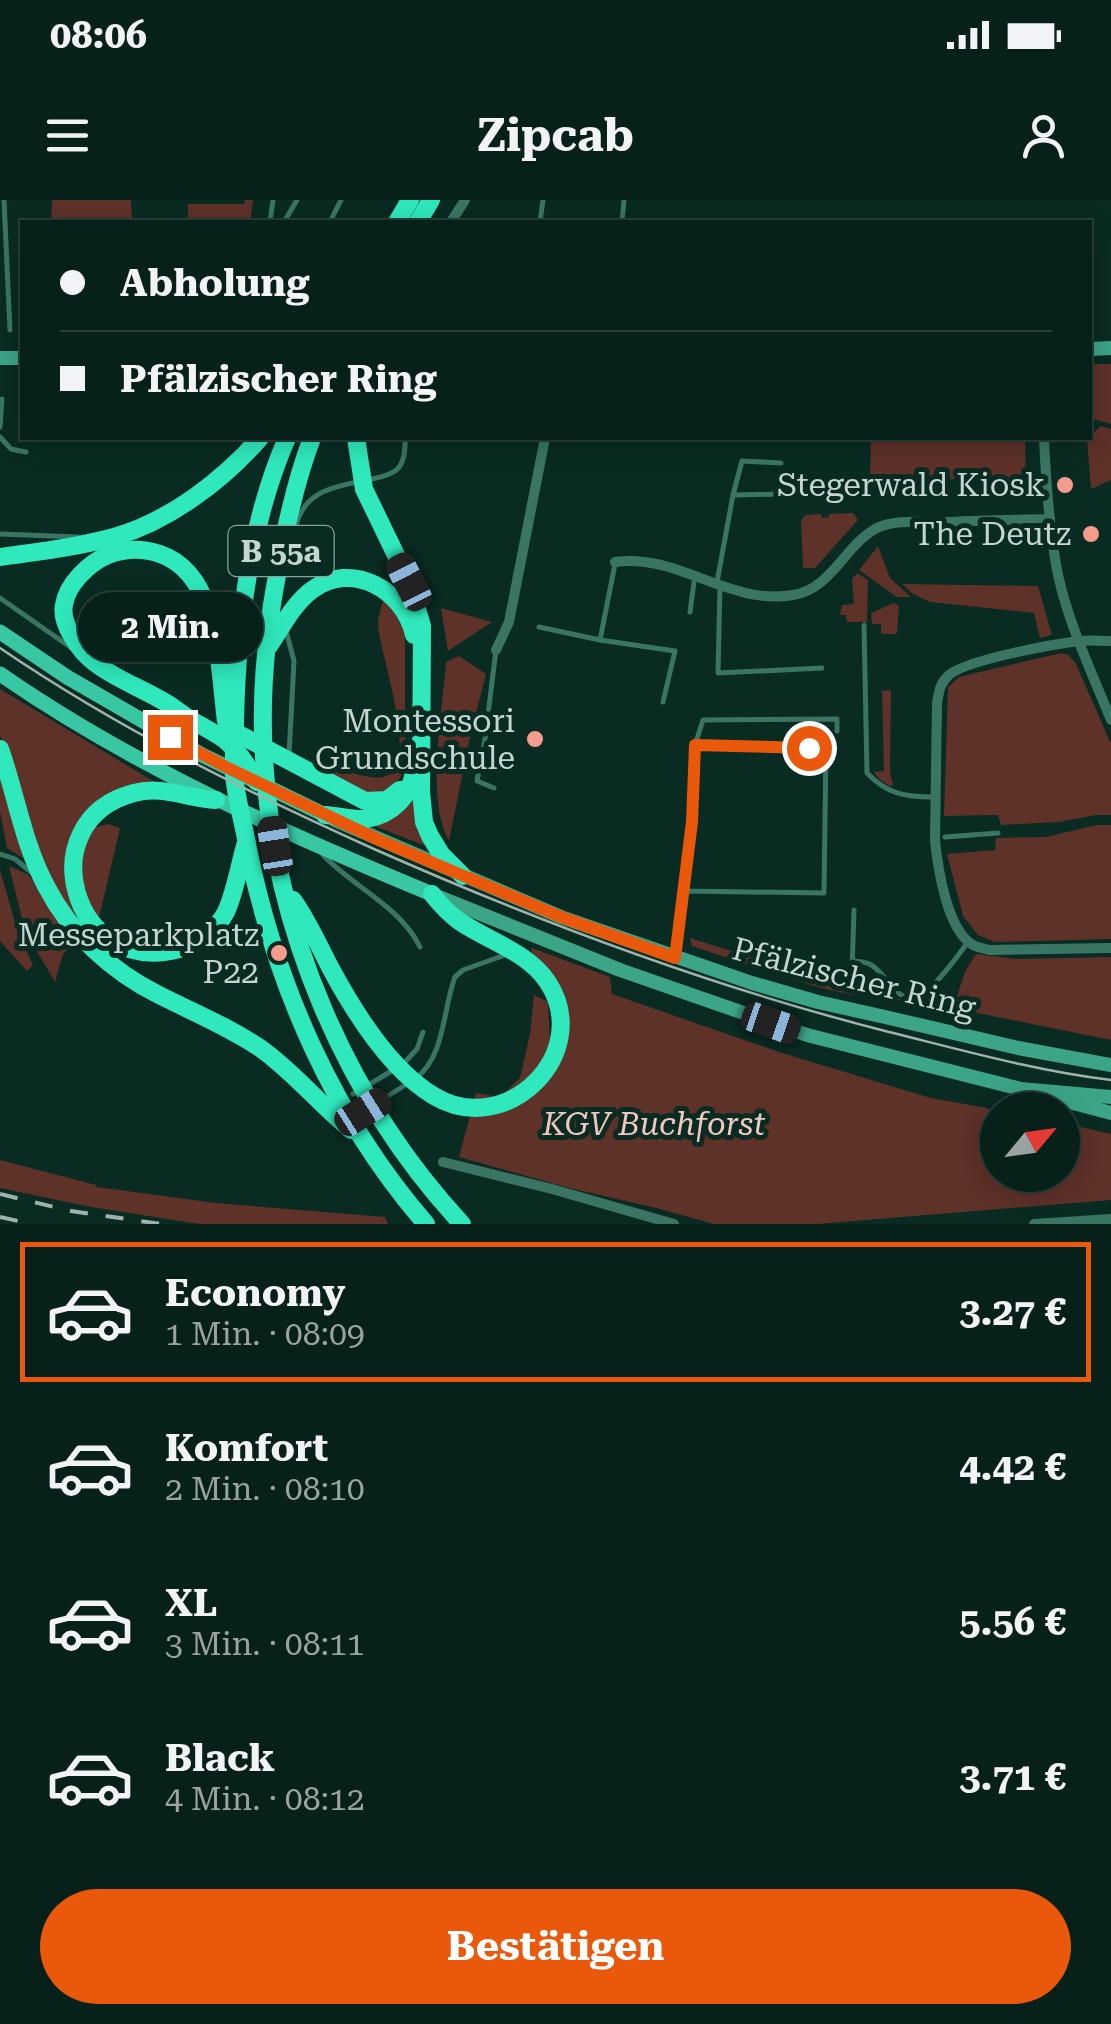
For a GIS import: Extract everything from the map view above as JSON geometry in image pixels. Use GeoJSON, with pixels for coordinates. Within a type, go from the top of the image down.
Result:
{"type":"FeatureCollection","features":[{"type":"Feature","properties":{"kind":"highway"},"geometry":{"type":"LineString","coordinates":[[257,782],[238,751],[225,740],[92,662],[69,630],[64,605],[85,570],[120,540],[195,496],[258,440]]}},
{"type":"Feature","properties":{"kind":"highway","name":"B 55a"},"geometry":{"type":"LineString","coordinates":[[286,440],[266,495],[246,587],[236,678],[234,776],[256,888],[287,988],[326,1074],[363,1140],[426,1224]]}},
{"type":"Feature","properties":{"kind":"highway","name":"B 55a"},"geometry":{"type":"LineString","coordinates":[[311,440],[282,543],[266,650],[266,792],[284,888],[303,955],[330,1025],[367,1096],[420,1174],[462,1224]]}},
{"type":"Feature","properties":{"kind":"highway"},"geometry":{"type":"LineString","coordinates":[[356,440],[364,489],[409,582],[420,614],[424,822],[441,854],[463,876]]}},
{"type":"Feature","properties":{"kind":"highway"},"geometry":{"type":"LineString","coordinates":[[0,557],[120,540],[134,550],[165,555],[180,564],[203,595],[213,625],[234,776]]}},
{"type":"Feature","properties":{"kind":"highway"},"geometry":{"type":"LineString","coordinates":[[266,650],[309,592],[320,584],[342,579],[370,582],[394,596],[410,620],[416,657],[414,776],[407,794],[383,814],[367,818],[326,815]]}},
{"type":"Feature","properties":{"kind":"highway"},"geometry":{"type":"LineString","coordinates":[[168,704],[190,710],[364,801],[380,802],[394,797],[403,786],[414,744]]}},
{"type":"Feature","properties":{"kind":"highway"},"geometry":{"type":"LineString","coordinates":[[0,749],[28,844],[46,886],[80,922],[104,960],[260,1048],[363,1140]]}},
{"type":"Feature","properties":{"kind":"highway"},"geometry":{"type":"LineString","coordinates":[[216,800],[152,789],[130,794],[103,808],[82,832],[74,855],[72,873],[80,922],[136,951],[154,954],[188,946],[217,924],[225,912],[247,841]]}},
{"type":"Feature","properties":{"kind":"highway"},"geometry":{"type":"LineString","coordinates":[[284,888],[364,1022],[404,1071],[449,1103],[476,1108],[504,1103],[530,1089],[551,1062],[560,1034],[558,1007],[538,970],[460,922],[432,894]]}},
{"type":"Feature","properties":{"kind":"highway","name":"B 55a"},"geometry":{"type":"LineString","coordinates":[[420,1174],[451,1196],[477,1224]]}},
{"type":"Feature","properties":{"kind":"main road","name":"Pfälzischer Ring"},"geometry":{"type":"LineString","coordinates":[[0,632],[202,755],[326,815],[561,917],[675,958],[818,1002],[1111,1065]]}},
{"type":"Feature","properties":{"kind":"main road"},"geometry":{"type":"LineString","coordinates":[[67,676],[114,675]]}},
{"type":"Feature","properties":{"kind":"main road","name":"Pfälzischer Ring"},"geometry":{"type":"LineString","coordinates":[[0,677],[216,800],[314,845],[620,970],[807,1035],[1028,1090],[1111,1097]]}},
{"type":"Feature","properties":{"kind":"main road"},"geometry":{"type":"LineString","coordinates":[[1028,1090],[1111,1113]]}},
{"type":"Feature","properties":{"kind":"street"},"geometry":{"type":"LineString","coordinates":[[496,650],[509,622],[545,440]]}},
{"type":"Feature","properties":{"kind":"street"},"geometry":{"type":"LineString","coordinates":[[1044,440],[1059,578],[1078,642],[1111,720]]}},
{"type":"Feature","properties":{"kind":"street"},"geometry":{"type":"LineString","coordinates":[[615,562],[655,562],[744,594],[795,595],[813,588],[865,537],[886,525],[1050,520]]}},
{"type":"Feature","properties":{"kind":"street"},"geometry":{"type":"LineString","coordinates":[[1111,641],[1078,642],[965,666],[944,679],[937,703],[936,798],[937,860],[948,906],[968,942],[989,950],[1111,948]]}},
{"type":"Feature","properties":{"kind":"street"},"geometry":{"type":"LineString","coordinates":[[443,1162],[552,1188],[674,1224]]}},
{"type":"Feature","properties":{"kind":"street"},"geometry":{"type":"LineString","coordinates":[[1034,1224],[1111,1219]]}},
{"type":"Feature","properties":{"kind":"lane"},"geometry":{"type":"LineString","coordinates":[[4,200],[10,330]]}},
{"type":"Feature","properties":{"kind":"lane"},"geometry":{"type":"LineString","coordinates":[[0,305],[7,295]]}},
{"type":"Feature","properties":{"kind":"lane"},"geometry":{"type":"LineString","coordinates":[[0,427],[1,400]]}},
{"type":"Feature","properties":{"kind":"lane"},"geometry":{"type":"LineString","coordinates":[[1,440],[10,449],[26,452]]}},
{"type":"Feature","properties":{"kind":"lane"},"geometry":{"type":"LineString","coordinates":[[289,760],[294,661],[280,614],[280,595],[298,518],[309,501],[323,490],[390,476],[400,468],[406,440]]}},
{"type":"Feature","properties":{"kind":"lane"},"geometry":{"type":"LineString","coordinates":[[781,462],[742,461],[718,585],[718,673],[822,668]]}},
{"type":"Feature","properties":{"kind":"lane"},"geometry":{"type":"LineString","coordinates":[[733,496],[780,494]]}},
{"type":"Feature","properties":{"kind":"lane"},"geometry":{"type":"LineString","coordinates":[[0,534],[120,540]]}},
{"type":"Feature","properties":{"kind":"lane"},"geometry":{"type":"LineString","coordinates":[[600,640],[615,562]]}},
{"type":"Feature","properties":{"kind":"lane"},"geometry":{"type":"LineString","coordinates":[[690,612],[695,575]]}},
{"type":"Feature","properties":{"kind":"lane"},"geometry":{"type":"LineString","coordinates":[[0,598],[92,662]]}},
{"type":"Feature","properties":{"kind":"lane"},"geometry":{"type":"LineString","coordinates":[[509,622],[523,624]]}},
{"type":"Feature","properties":{"kind":"lane"},"geometry":{"type":"LineString","coordinates":[[864,625],[867,774],[878,786],[899,796],[936,798]]}},
{"type":"Feature","properties":{"kind":"lane"},"geometry":{"type":"LineString","coordinates":[[539,627],[675,651],[663,702]]}},
{"type":"Feature","properties":{"kind":"lane"},"geometry":{"type":"LineString","coordinates":[[494,788],[476,782],[496,650]]}},
{"type":"Feature","properties":{"kind":"lane"},"geometry":{"type":"LineString","coordinates":[[675,958],[692,822],[695,745],[703,720],[837,719],[837,731]]}},
{"type":"Feature","properties":{"kind":"lane"},"geometry":{"type":"LineString","coordinates":[[684,891],[824,894],[826,748],[695,745]]}},
{"type":"Feature","properties":{"kind":"lane"},"geometry":{"type":"LineString","coordinates":[[945,837],[998,833]]}},
{"type":"Feature","properties":{"kind":"lane"},"geometry":{"type":"LineString","coordinates":[[314,845],[344,875],[404,922],[420,947]]}},
{"type":"Feature","properties":{"kind":"lane"},"geometry":{"type":"LineString","coordinates":[[0,854],[24,864],[46,886]]}},
{"type":"Feature","properties":{"kind":"lane"},"geometry":{"type":"LineString","coordinates":[[852,972],[854,910]]}},
{"type":"Feature","properties":{"kind":"lane"},"geometry":{"type":"LineString","coordinates":[[852,961],[874,965],[902,996],[912,998],[925,993],[968,942]]}},
{"type":"Feature","properties":{"kind":"lane"},"geometry":{"type":"LineString","coordinates":[[363,1112],[424,1072],[435,1052],[458,974],[515,953]]}},
{"type":"Feature","properties":{"kind":"lane"},"geometry":{"type":"LineString","coordinates":[[353,1094],[410,1058],[423,1032]]}},
{"type":"Feature","properties":{"kind":"green space"},"geometry":{"type":"Polygon","coordinates":[[[52,200],[131,200],[132,220],[51,220],[52,200]]]}},
{"type":"Feature","properties":{"kind":"green space"},"geometry":{"type":"Polygon","coordinates":[[[245,200],[253,200],[250,220],[188,220],[188,204],[244,204],[245,200]]]}},
{"type":"Feature","properties":{"kind":"green space"},"geometry":{"type":"Polygon","coordinates":[[[1092,364],[1111,364],[1111,424],[1092,419],[1092,364]]]}},
{"type":"Feature","properties":{"kind":"green space"},"geometry":{"type":"Polygon","coordinates":[[[1101,426],[1111,429],[1111,480],[1091,489],[1087,440],[1092,440],[1092,434],[1101,426]]]}},
{"type":"Feature","properties":{"kind":"green space"},"geometry":{"type":"Polygon","coordinates":[[[871,440],[1025,440],[1026,479],[870,479],[871,440]]]}},
{"type":"Feature","properties":{"kind":"green space"},"geometry":{"type":"Polygon","coordinates":[[[853,513],[858,520],[815,568],[803,568],[801,521],[805,515],[821,514],[822,518],[853,513]]]}},
{"type":"Feature","properties":{"kind":"green space"},"geometry":{"type":"Polygon","coordinates":[[[878,546],[890,578],[911,597],[897,597],[859,570],[878,546]]]}},
{"type":"Feature","properties":{"kind":"green space"},"geometry":{"type":"Polygon","coordinates":[[[857,573],[868,580],[867,622],[847,622],[846,615],[840,615],[842,605],[854,604],[852,579],[857,573]]]}},
{"type":"Feature","properties":{"kind":"green space"},"geometry":{"type":"Polygon","coordinates":[[[902,584],[1038,586],[1052,635],[1040,638],[1034,613],[930,602],[902,584]]]}},
{"type":"Feature","properties":{"kind":"green space"},"geometry":{"type":"Polygon","coordinates":[[[383,600],[389,602],[405,630],[405,758],[397,782],[376,797],[329,773],[331,764],[339,766],[339,770],[369,777],[386,776],[396,767],[399,729],[378,623],[383,600]]]}},
{"type":"Feature","properties":{"kind":"green space"},"geometry":{"type":"Polygon","coordinates":[[[894,603],[899,606],[897,632],[881,634],[881,624],[872,624],[871,613],[894,603]]]}},
{"type":"Feature","properties":{"kind":"green space"},"geometry":{"type":"Polygon","coordinates":[[[441,608],[492,622],[448,651],[441,608]]]}},
{"type":"Feature","properties":{"kind":"green space"},"geometry":{"type":"Polygon","coordinates":[[[1061,653],[1069,655],[1076,664],[1111,744],[1111,815],[1001,825],[998,815],[944,816],[948,687],[959,677],[1061,653]]]}},
{"type":"Feature","properties":{"kind":"green space"},"geometry":{"type":"Polygon","coordinates":[[[459,656],[486,674],[449,841],[438,802],[437,754],[446,662],[459,656]]]}},
{"type":"Feature","properties":{"kind":"green space"},"geometry":{"type":"Polygon","coordinates":[[[0,689],[158,784],[147,784],[74,837],[88,928],[83,932],[48,880],[0,735],[0,689]]]}},
{"type":"Feature","properties":{"kind":"green space"},"geometry":{"type":"Polygon","coordinates":[[[891,690],[890,786],[874,772],[884,771],[882,691],[891,690]]]}},
{"type":"Feature","properties":{"kind":"green space"},"geometry":{"type":"Polygon","coordinates":[[[0,766],[26,860],[7,848],[0,811],[0,766]]]}},
{"type":"Feature","properties":{"kind":"green space"},"geometry":{"type":"Polygon","coordinates":[[[412,793],[428,847],[372,825],[412,793]]]}},
{"type":"Feature","properties":{"kind":"green space"},"geometry":{"type":"Polygon","coordinates":[[[108,824],[120,828],[99,918],[92,915],[87,901],[81,862],[92,828],[108,824]]]}},
{"type":"Feature","properties":{"kind":"green space"},"geometry":{"type":"Polygon","coordinates":[[[1111,825],[1111,939],[995,942],[978,935],[963,916],[947,854],[995,850],[996,838],[1046,837],[1111,825]]]}},
{"type":"Feature","properties":{"kind":"green space"},"geometry":{"type":"Polygon","coordinates":[[[9,866],[29,875],[73,940],[63,954],[55,982],[25,931],[9,866]]]}},
{"type":"Feature","properties":{"kind":"green space"},"geometry":{"type":"Polygon","coordinates":[[[0,870],[18,933],[33,965],[27,971],[0,941],[0,870]]]}},
{"type":"Feature","properties":{"kind":"green space"},"geometry":{"type":"Polygon","coordinates":[[[690,938],[837,984],[903,1000],[849,994],[796,980],[692,946],[690,938]]]}},
{"type":"Feature","properties":{"kind":"green space","name":"KGV Buchforst"},"geometry":{"type":"Polygon","coordinates":[[[532,948],[610,977],[612,994],[779,1052],[931,1098],[980,1107],[980,1192],[1080,1192],[1080,1127],[1111,1134],[1111,1200],[817,1224],[714,1224],[459,1157],[476,1093],[500,1097],[520,1078],[534,995],[548,1002],[550,1041],[566,1010],[554,978],[531,952],[532,948]]]}},
{"type":"Feature","properties":{"kind":"green space"},"geometry":{"type":"Polygon","coordinates":[[[976,954],[1017,959],[1111,957],[1111,1040],[953,1008],[965,972],[976,954]]]}},
{"type":"Feature","properties":{"kind":"green space"},"geometry":{"type":"Polygon","coordinates":[[[0,1160],[97,1187],[216,1203],[385,1217],[388,1224],[199,1224],[91,1207],[0,1188],[0,1160]]]}},
{"type":"Feature","properties":{"kind":"tram line"},"geometry":{"type":"LineString","coordinates":[[0,648],[136,732],[229,781],[374,849],[564,928],[692,974],[823,1014],[999,1059],[1111,1080]]}},
{"type":"Feature","properties":{"kind":"railway"},"geometry":{"type":"LineString","coordinates":[[0,1194],[71,1211],[161,1224]]}},
{"type":"Feature","properties":{"kind":"railway"},"geometry":{"type":"LineString","coordinates":[[0,1217],[32,1224]]}},
{"type":"Feature","properties":{"kind":"place","name":"Stegerwald Kiosk"},"geometry":{"type":"Point","coordinates":[1065,485]}},
{"type":"Feature","properties":{"kind":"place","name":"The Deutz"},"geometry":{"type":"Point","coordinates":[1091,534]}},
{"type":"Feature","properties":{"kind":"place","name":"Montessori Grundschule"},"geometry":{"type":"Point","coordinates":[535,739]}},
{"type":"Feature","properties":{"kind":"place","name":"Messeparkplatz P22"},"geometry":{"type":"Point","coordinates":[279,953]}},
{"type":"Feature","properties":{"kind":"route"},"geometry":{"type":"LineString","coordinates":[[170,737],[379,840],[561,917],[675,958],[692,822],[695,745],[809,748]]}}]}
